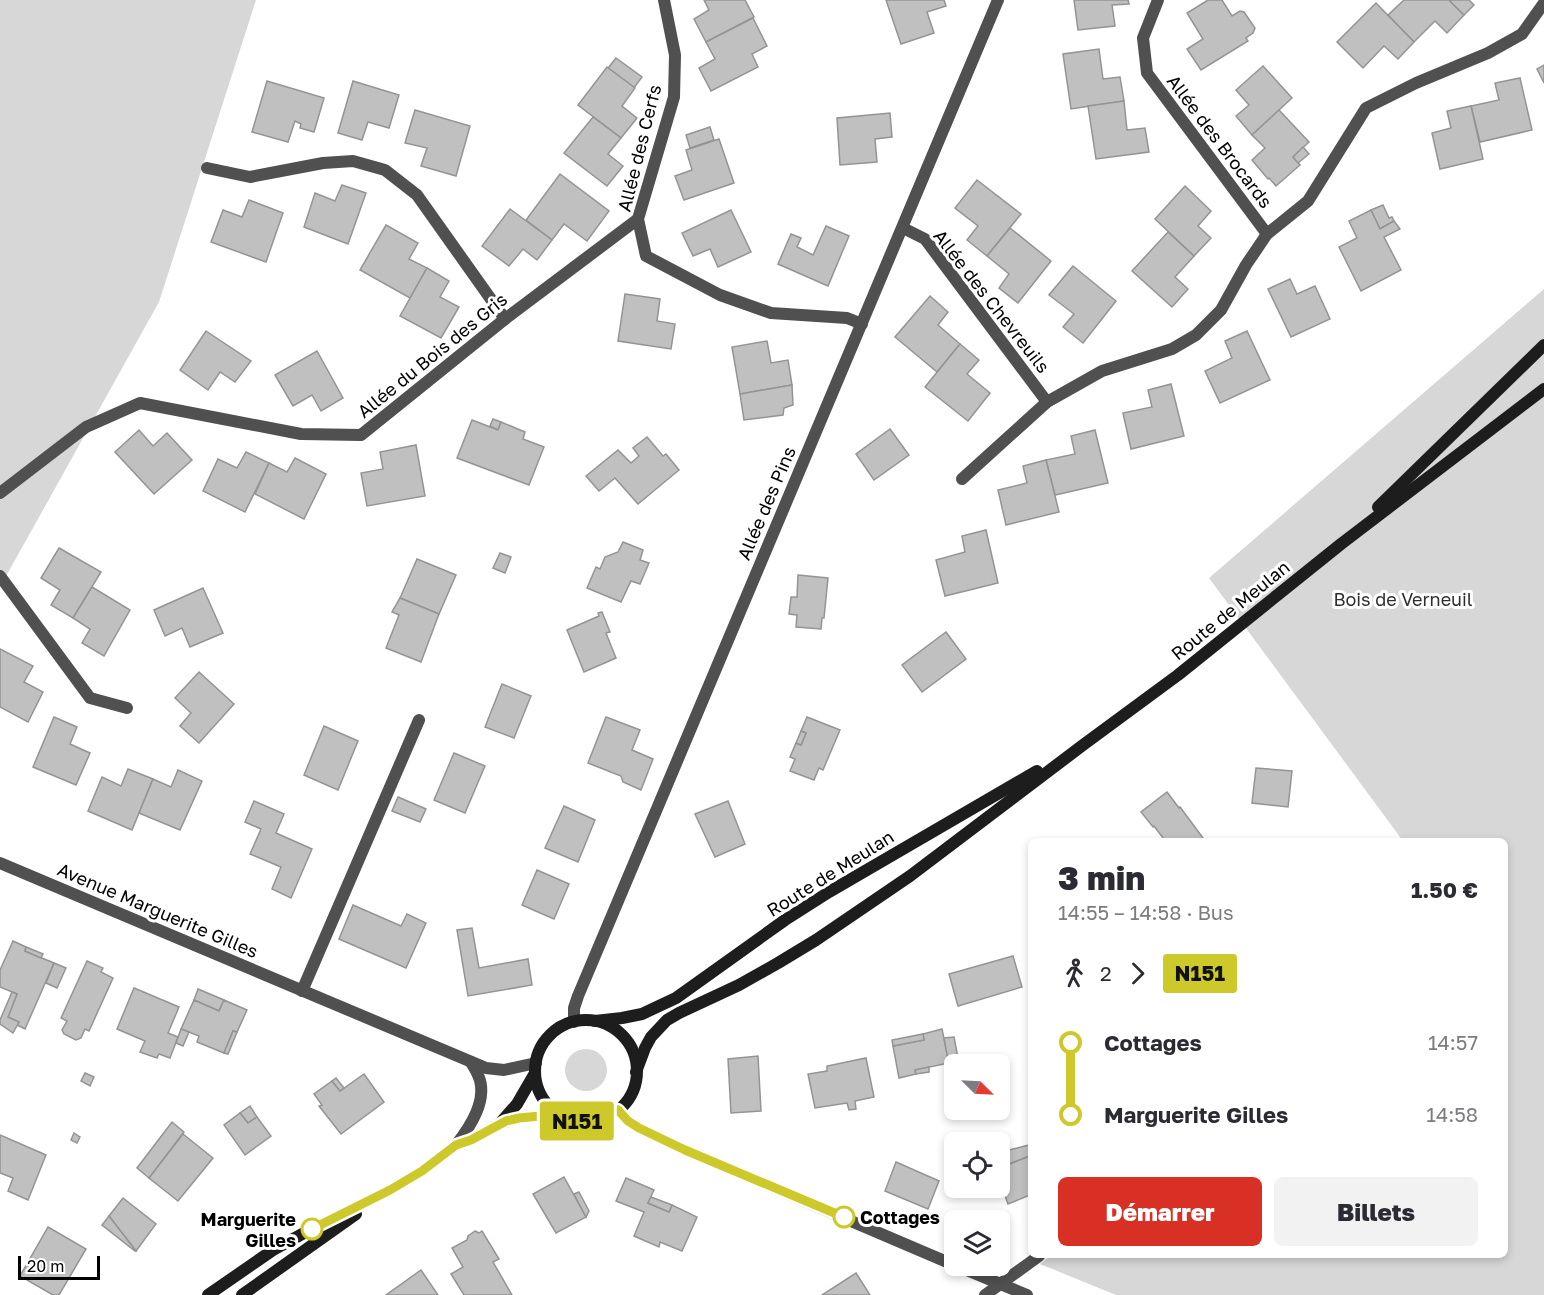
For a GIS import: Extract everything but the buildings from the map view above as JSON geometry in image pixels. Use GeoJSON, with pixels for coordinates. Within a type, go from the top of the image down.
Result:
{"type":"FeatureCollection","features":[{"type":"Feature","properties":{"kind":"main road","name":"Route de Meulan"},"geometry":{"type":"LineString","coordinates":[[1341,544],[1544,345]]}},
{"type":"Feature","properties":{"kind":"main road","name":"Route de Meulan"},"geometry":{"type":"LineString","coordinates":[[636,1072],[648,1042],[667,1020],[767,970],[816,940],[910,876],[1178,675],[1341,544],[1544,389]]}},
{"type":"Feature","properties":{"kind":"main road","name":"Route de Meulan"},"geometry":{"type":"LineString","coordinates":[[595,1021],[642,1014],[676,998],[828,892],[1083,745]]}},
{"type":"Feature","properties":{"kind":"main road"},"geometry":{"type":"LineString","coordinates":[[208,1295],[283,1244],[390,1190],[422,1171],[456,1145],[471,1140],[499,1124],[533,1116],[579,1121],[597,1120],[618,1110],[630,1096],[636,1072],[633,1053],[627,1042],[613,1028],[595,1021],[574,1022],[561,1026],[546,1039],[539,1050],[535,1068],[518,1104],[499,1124]]}},
{"type":"Feature","properties":{"kind":"main road"},"geometry":{"type":"LineString","coordinates":[[535,1068],[539,1092],[550,1108],[561,1115],[579,1121]]}},
{"type":"Feature","properties":{"kind":"main road"},"geometry":{"type":"LineString","coordinates":[[242,1295],[390,1190]]}},
{"type":"Feature","properties":{"kind":"street","name":"Allée des Cerfs"},"geometry":{"type":"LineString","coordinates":[[664,0],[675,55],[674,97],[638,219],[646,256],[720,295],[771,313],[847,318],[862,324]]}},
{"type":"Feature","properties":{"kind":"street","name":"Allée des Pins"},"geometry":{"type":"LineString","coordinates":[[574,1022],[574,1008],[578,996],[998,0]]}},
{"type":"Feature","properties":{"kind":"street","name":"Allée des Brocards"},"geometry":{"type":"LineString","coordinates":[[1158,0],[1143,38],[1147,74],[1267,234]]}},
{"type":"Feature","properties":{"kind":"street","name":"Allée des Chevreuils"},"geometry":{"type":"LineString","coordinates":[[962,479],[1047,402],[1102,371],[1172,349],[1196,335],[1221,310],[1246,265],[1267,234],[1308,201],[1366,108],[1416,83],[1488,53],[1522,34],[1544,3]]}},
{"type":"Feature","properties":{"kind":"street"},"geometry":{"type":"LineString","coordinates":[[207,168],[250,177],[323,163],[353,161],[385,170],[417,195],[505,319]]}},
{"type":"Feature","properties":{"kind":"street","name":"Allée du Bois des Gris"},"geometry":{"type":"LineString","coordinates":[[0,493],[86,427],[140,402],[301,434],[361,435],[505,319],[638,219]]}},
{"type":"Feature","properties":{"kind":"street","name":"Allée des Chevreuils"},"geometry":{"type":"LineString","coordinates":[[903,228],[925,239],[1047,402]]}},
{"type":"Feature","properties":{"kind":"street"},"geometry":{"type":"LineString","coordinates":[[0,576],[90,698],[127,708]]}},
{"type":"Feature","properties":{"kind":"street"},"geometry":{"type":"LineString","coordinates":[[302,991],[419,720]]}},
{"type":"Feature","properties":{"kind":"street","name":"Avenue Marguerite Gilles"},"geometry":{"type":"LineString","coordinates":[[0,862],[471,1062],[495,1070],[535,1068]]}},
{"type":"Feature","properties":{"kind":"street"},"geometry":{"type":"LineString","coordinates":[[456,1145],[475,1116],[479,1104],[480,1081],[471,1062]]}},
{"type":"Feature","properties":{"kind":"street"},"geometry":{"type":"LineString","coordinates":[[618,1110],[628,1121],[639,1128],[685,1150],[944,1260]]}},
{"type":"Feature","properties":{"kind":"street"},"geometry":{"type":"LineString","coordinates":[[985,1295],[1035,1258]]}},
{"type":"Feature","properties":{"kind":"street"},"geometry":{"type":"LineString","coordinates":[[981,1276],[1027,1295]]}},
{"type":"Feature","properties":{"kind":"green space"},"geometry":{"type":"Polygon","coordinates":[[[0,0],[256,0],[159,302],[0,587],[0,0]]]}},
{"type":"Feature","properties":{"kind":"green space","name":"Bois de Verneuil"},"geometry":{"type":"Polygon","coordinates":[[[1544,289],[1544,1295],[1116,1295],[1040,1264],[1048,1258],[1508,1258],[1508,838],[1401,838],[1209,578],[1544,289]]]}},
{"type":"Feature","properties":{"kind":"green space"},"geometry":{"type":"Polygon","coordinates":[[[586,1049],[601,1055],[607,1070],[601,1085],[586,1091],[571,1085],[565,1070],[571,1055],[586,1049]]]}},
{"type":"Feature","properties":{"kind":"bus line","name":"N151"},"geometry":{"type":"LineString","coordinates":[[312,1229],[390,1190],[422,1171],[456,1145],[471,1140],[506,1121],[540,1116],[591,1121],[603,1119],[618,1110],[628,1121],[639,1128],[685,1150],[844,1217]]}},
{"type":"Feature","properties":{"kind":"place","name":"Cottages"},"geometry":{"type":"Point","coordinates":[844,1217]}},
{"type":"Feature","properties":{"kind":"place","name":"Marguerite Gilles"},"geometry":{"type":"Point","coordinates":[312,1229]}}]}
